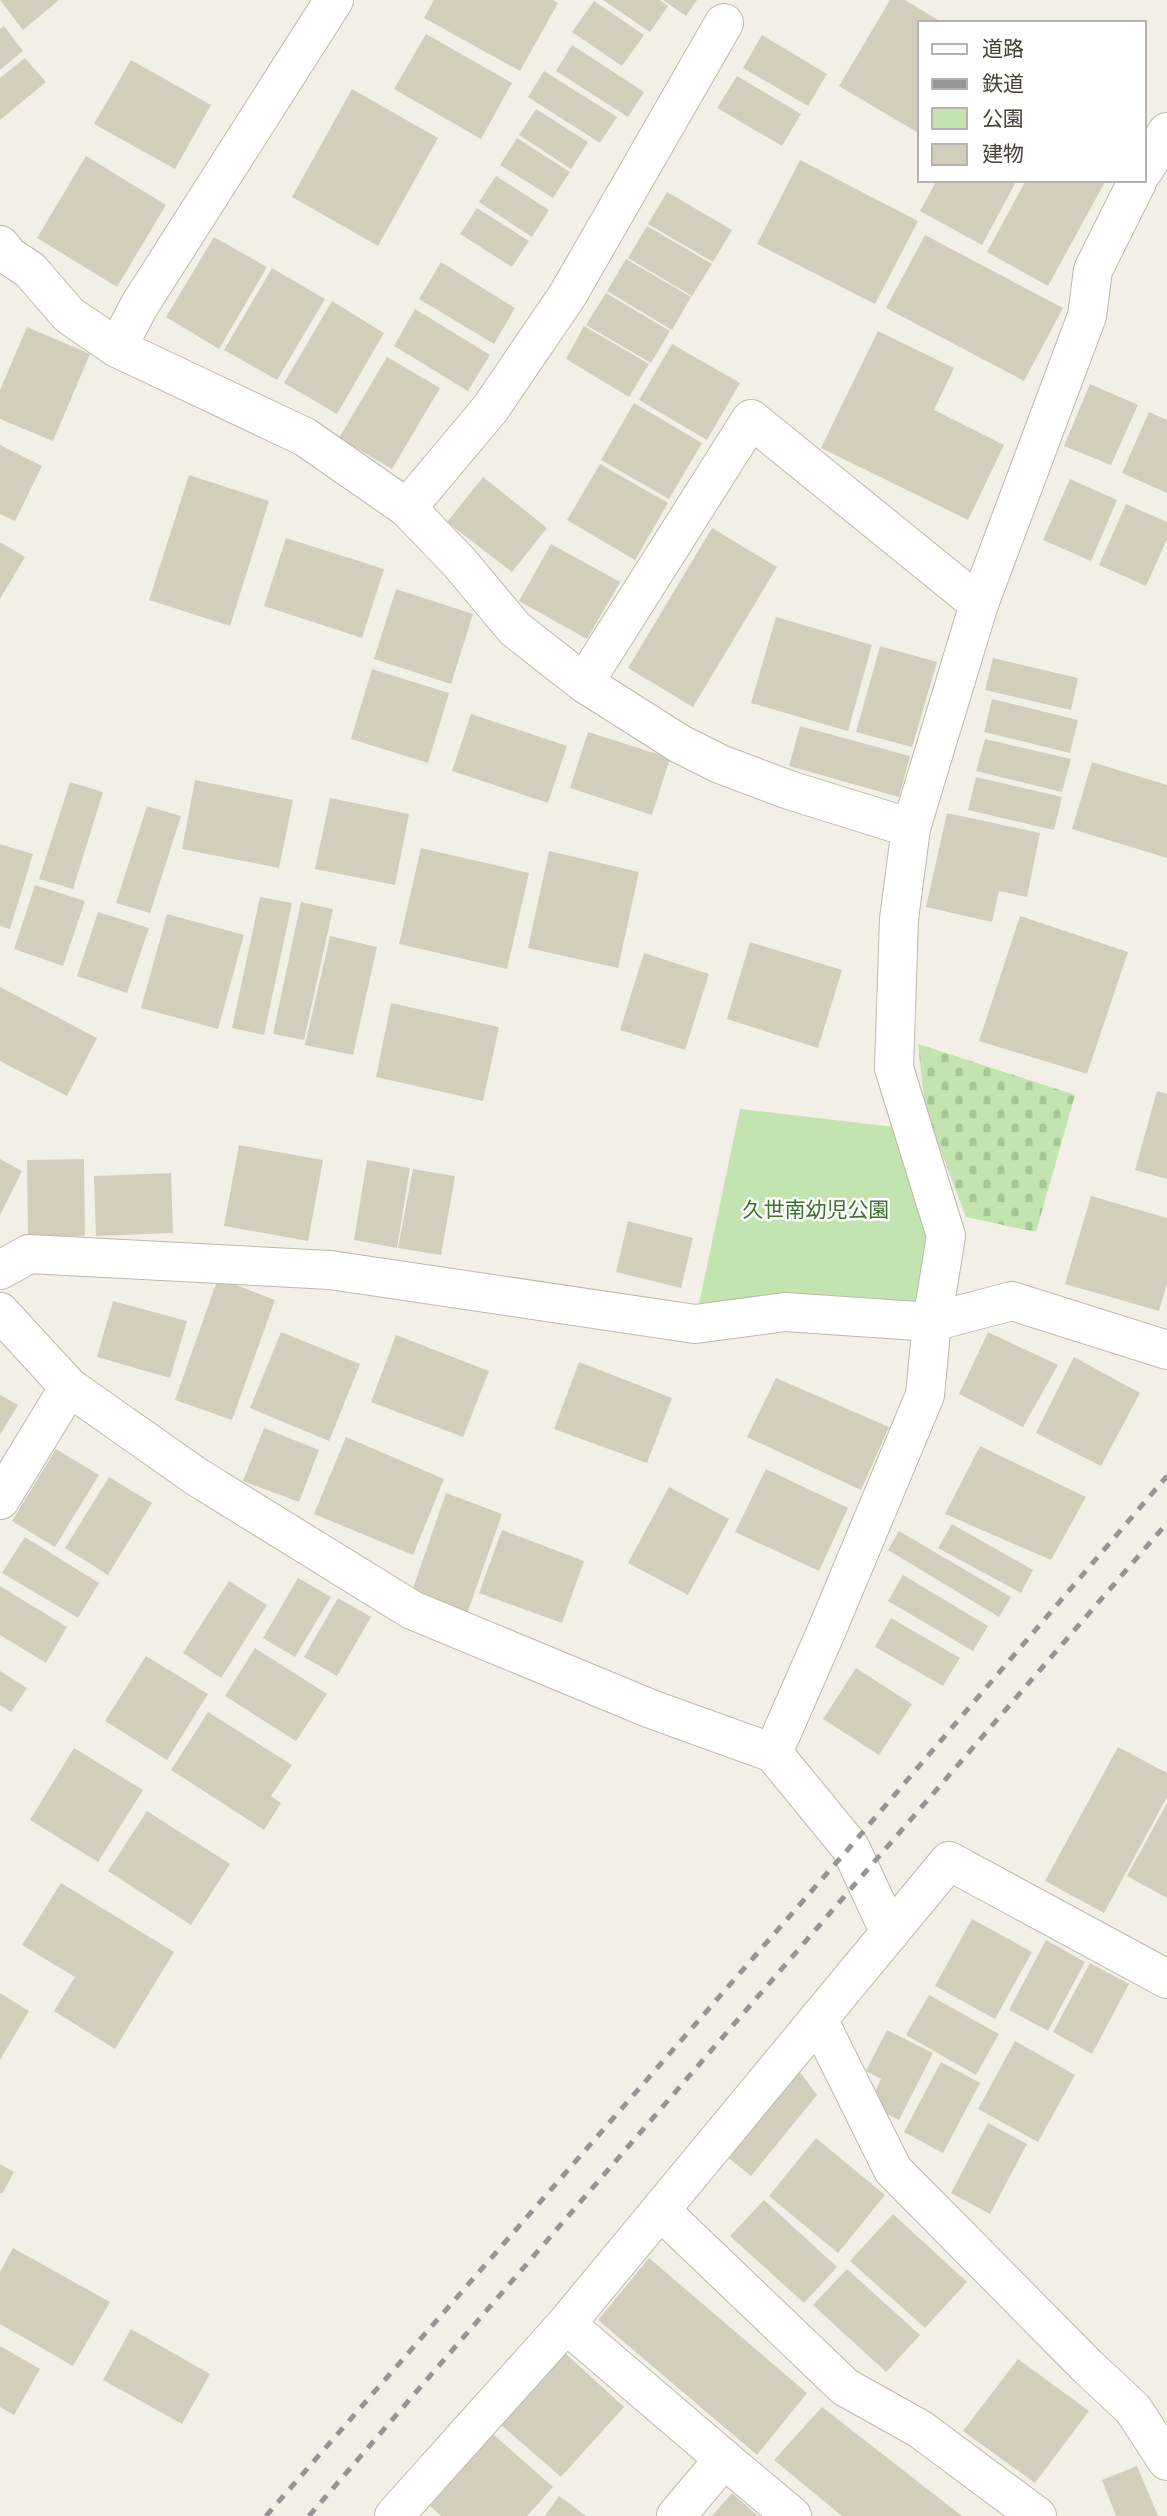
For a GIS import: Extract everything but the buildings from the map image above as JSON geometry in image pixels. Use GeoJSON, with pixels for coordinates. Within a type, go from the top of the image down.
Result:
{"type":"FeatureCollection","features":[{"type":"Feature","properties":{"kind":"street"},"geometry":{"type":"LineString","coordinates":[[117,348],[139,306],[334,0]]}},
{"type":"Feature","properties":{"kind":"street"},"geometry":{"type":"LineString","coordinates":[[407,508],[490,409],[567,296],[724,23]]}},
{"type":"Feature","properties":{"kind":"street"},"geometry":{"type":"LineString","coordinates":[[1146,167],[1167,132]]}},
{"type":"Feature","properties":{"kind":"street"},"geometry":{"type":"LineString","coordinates":[[773,1753],[925,1395],[932,1322],[946,1236],[894,1068],[899,919],[911,828],[979,604],[1087,316],[1093,270],[1137,182]]}},
{"type":"Feature","properties":{"kind":"street"},"geometry":{"type":"LineString","coordinates":[[0,245],[9,256],[30,270],[69,315],[117,348],[305,437],[407,508],[459,562],[515,629],[584,683],[680,744],[720,764],[789,790],[911,828]]}},
{"type":"Feature","properties":{"kind":"street"},"geometry":{"type":"LineString","coordinates":[[584,683],[751,419],[979,604]]}},
{"type":"Feature","properties":{"kind":"street"},"geometry":{"type":"LineString","coordinates":[[0,1270],[29,1254],[330,1270],[695,1324],[785,1312],[932,1322],[1012,1301],[1167,1350]]}},
{"type":"Feature","properties":{"kind":"street"},"geometry":{"type":"LineString","coordinates":[[0,1312],[69,1387],[197,1477],[412,1610],[651,1709],[773,1753],[850,1847],[890,1933]]}},
{"type":"Feature","properties":{"kind":"street"},"geometry":{"type":"LineString","coordinates":[[0,1500],[69,1387]]}},
{"type":"Feature","properties":{"kind":"street"},"geometry":{"type":"LineString","coordinates":[[394,2516],[566,2324],[948,1861],[1167,1979]]}},
{"type":"Feature","properties":{"kind":"street"},"geometry":{"type":"LineString","coordinates":[[818,2019],[894,2170],[1088,2367],[1133,2409],[1167,2461]]}},
{"type":"Feature","properties":{"kind":"street"},"geometry":{"type":"LineString","coordinates":[[660,2211],[845,2387],[920,2429],[1037,2516]]}},
{"type":"Feature","properties":{"kind":"street"},"geometry":{"type":"LineString","coordinates":[[566,2324],[792,2516]]}},
{"type":"Feature","properties":{"kind":"street"},"geometry":{"type":"LineString","coordinates":[[676,2516],[724,2459]]}},
{"type":"Feature","properties":{"kind":"green space"},"geometry":{"type":"Polygon","coordinates":[[[918,1044],[1075,1095],[1036,1232],[966,1217],[925,1109],[918,1044]]]}},
{"type":"Feature","properties":{"kind":"green space","name":"久世南幼児公園"},"geometry":{"type":"Polygon","coordinates":[[[740,1109],[895,1127],[931,1236],[916,1307],[699,1304],[740,1109]]]}},
{"type":"Feature","properties":{"kind":"railway"},"geometry":{"type":"LineString","coordinates":[[266,2516],[850,1847],[1167,1476]]}},
{"type":"Feature","properties":{"kind":"railway"},"geometry":{"type":"LineString","coordinates":[[309,2516],[1167,1523]]}}]}
